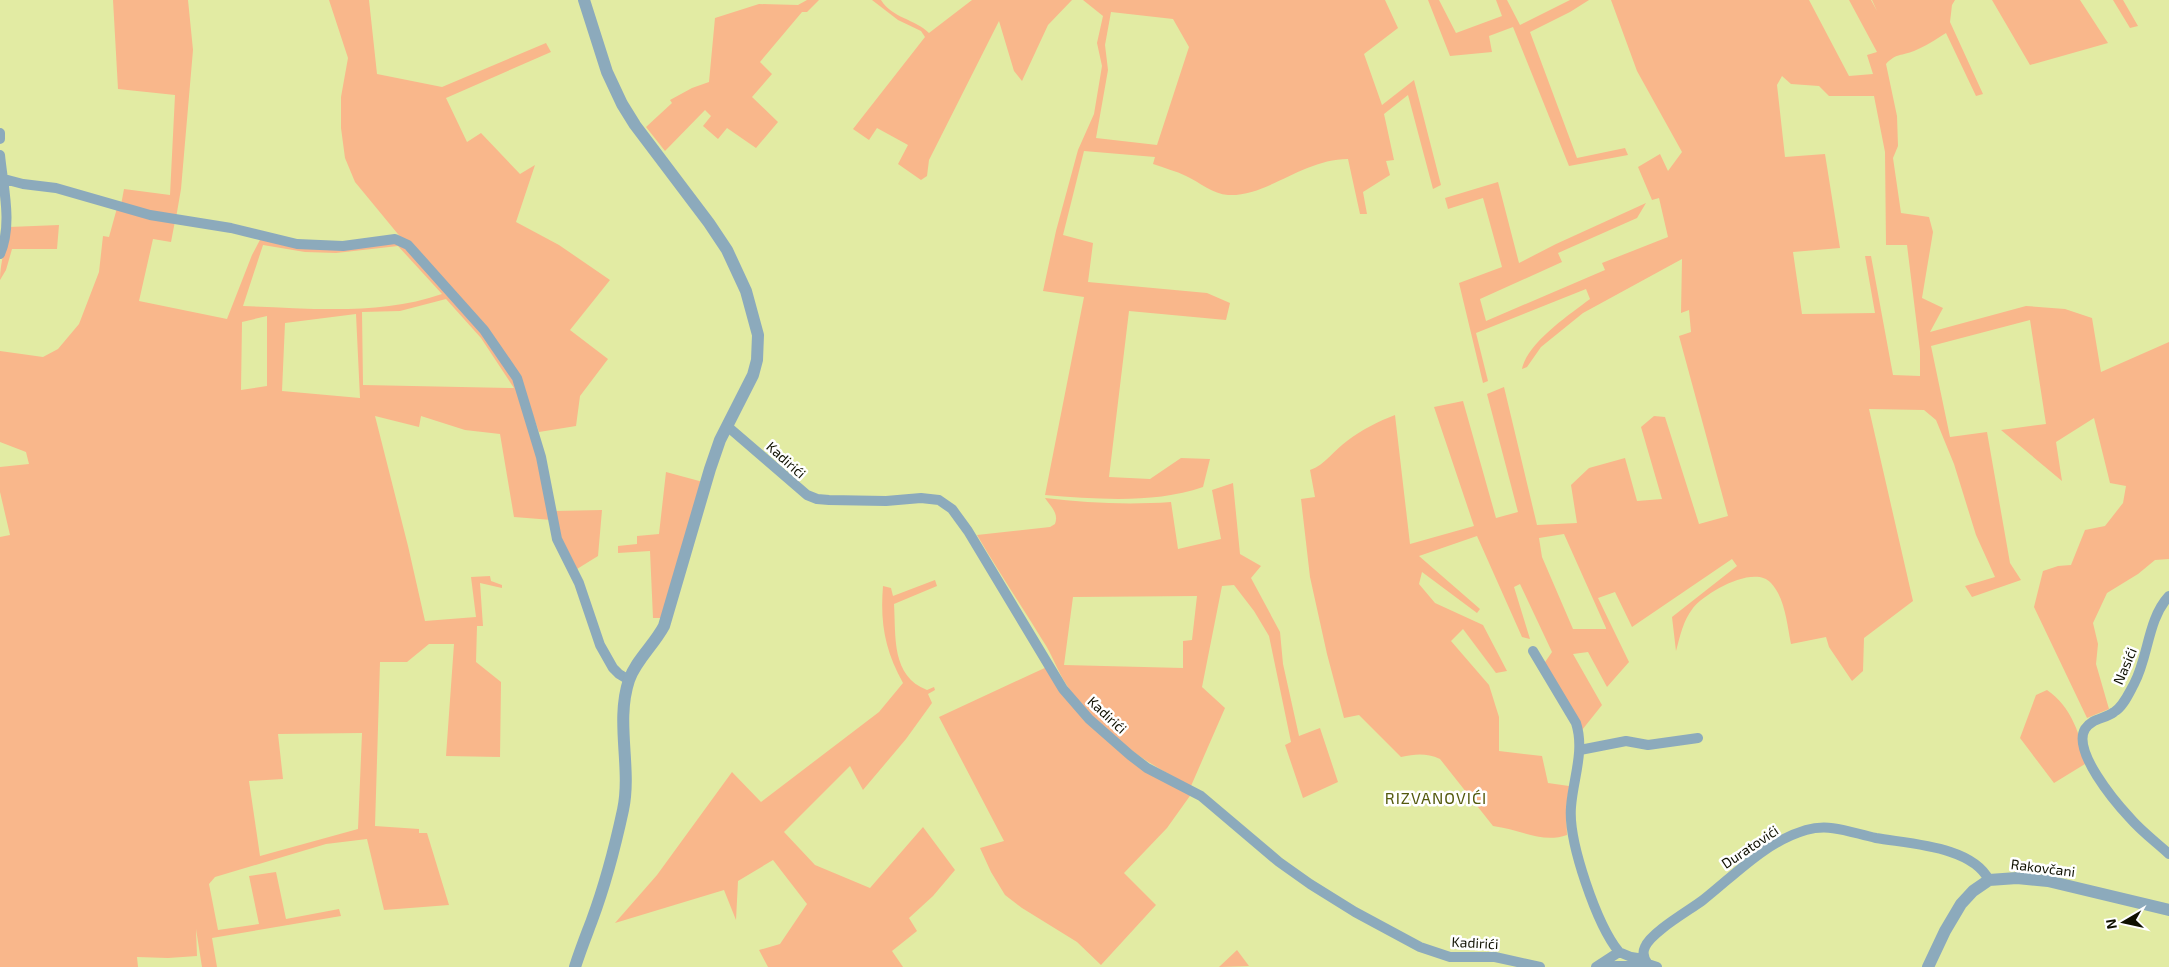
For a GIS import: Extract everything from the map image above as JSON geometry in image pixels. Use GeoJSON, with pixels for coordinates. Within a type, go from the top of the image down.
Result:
{"type":"FeatureCollection","features":[{"type":"Feature","properties":{"kind":"street"},"geometry":{"type":"LineString","coordinates":[[575,967],[598,902],[623,810],[625,783],[624,718],[629,680],[638,663],[664,626],[708,476],[727,426],[753,375],[757,360],[758,335],[752,310],[727,250],[709,222],[635,125],[622,104],[607,72],[584,0]]}},
{"type":"Feature","properties":{"kind":"street"},"geometry":{"type":"LineString","coordinates":[[0,133],[0,139]]}},
{"type":"Feature","properties":{"kind":"street"},"geometry":{"type":"LineString","coordinates":[[0,155],[4,179],[6,233],[0,254]]}},
{"type":"Feature","properties":{"kind":"street"},"geometry":{"type":"LineString","coordinates":[[4,179],[23,184],[56,188],[150,215],[231,228],[297,244],[343,246],[395,239],[408,245],[484,330],[517,378],[541,457],[557,539],[579,583],[600,645],[613,668],[629,680]]}},
{"type":"Feature","properties":{"kind":"street","name":"Kadirići"},"geometry":{"type":"LineString","coordinates":[[727,426],[798,489],[817,499],[886,501],[930,498],[944,502],[952,509],[968,531],[1063,689],[1089,719],[1147,768],[1201,796],[1279,862],[1310,884],[1355,912],[1436,954],[1462,958],[1495,957],[1540,967]]}},
{"type":"Feature","properties":{"kind":"street","name":"Nasići"},"geometry":{"type":"LineString","coordinates":[[2169,596],[2156,615],[2143,664],[2120,707],[2114,712],[2095,720],[2085,730],[2083,736],[2085,751],[2092,767],[2130,818],[2169,854]]}},
{"type":"Feature","properties":{"kind":"street"},"geometry":{"type":"LineString","coordinates":[[1533,651],[1576,723],[1580,750],[1571,808],[1572,829],[1593,904],[1609,938],[1619,952],[1650,963]]}},
{"type":"Feature","properties":{"kind":"street"},"geometry":{"type":"LineString","coordinates":[[1580,750],[1626,741],[1648,745],[1698,738]]}},
{"type":"Feature","properties":{"kind":"street","name":"Duratovići"},"geometry":{"type":"LineString","coordinates":[[1650,963],[1645,946],[1650,939],[1705,899],[1749,861],[1790,836],[1816,828],[1840,829],[1942,850],[1973,862],[1983,870],[1989,880]]}},
{"type":"Feature","properties":{"kind":"street","name":"Rakovčani"},"geometry":{"type":"LineString","coordinates":[[1989,880],[2017,878],[2048,881],[2169,910]]}},
{"type":"Feature","properties":{"kind":"street"},"geometry":{"type":"LineString","coordinates":[[1928,967],[1945,931],[1961,904],[1973,891],[1989,880]]}},
{"type":"Feature","properties":{"kind":"street"},"geometry":{"type":"LineString","coordinates":[[1596,967],[1619,952]]}},
{"type":"Feature","properties":{"kind":"street"},"geometry":{"type":"LineString","coordinates":[[1601,967],[1650,963]]}},
{"type":"Feature","properties":{"kind":"shaded area"},"geometry":{"type":"Polygon","coordinates":[[[113,0],[188,0],[193,50],[181,189],[176,218],[121,205],[124,189],[170,195],[175,95],[118,89],[113,0]]]}},
{"type":"Feature","properties":{"kind":"shaded area"},"geometry":{"type":"Polygon","coordinates":[[[329,0],[369,0],[377,74],[442,87],[546,43],[551,52],[446,98],[467,142],[481,133],[520,174],[535,165],[516,222],[559,245],[610,280],[570,330],[608,359],[580,396],[576,426],[539,432],[522,385],[552,520],[514,517],[500,434],[465,430],[421,416],[419,427],[375,416],[425,621],[476,617],[471,577],[490,576],[491,581],[502,585],[502,588],[480,583],[483,626],[477,626],[476,662],[501,682],[500,757],[446,756],[454,644],[429,644],[407,662],[380,662],[375,826],[419,829],[419,833],[427,833],[449,905],[384,910],[367,839],[326,844],[215,877],[209,884],[218,930],[259,924],[249,876],[276,872],[286,919],[339,909],[341,916],[212,938],[217,967],[202,967],[196,929],[197,956],[168,958],[137,957],[138,967],[0,967],[0,537],[10,535],[0,492],[0,467],[29,464],[26,452],[0,442],[0,351],[43,357],[58,349],[79,324],[99,272],[103,236],[109,237],[117,208],[175,221],[171,242],[153,239],[139,301],[227,319],[252,255],[262,236],[300,245],[402,239],[355,182],[345,158],[341,128],[341,97],[348,58],[329,0]],[[263,245],[243,306],[318,309],[368,308],[418,301],[442,294],[398,246],[336,253],[305,252],[263,245]],[[446,299],[400,311],[362,312],[363,385],[514,388],[481,338],[446,299]],[[356,314],[285,323],[282,391],[360,398],[356,314]],[[267,316],[242,322],[241,390],[267,386],[267,316]],[[362,733],[278,734],[283,779],[249,781],[260,856],[358,829],[362,733]]]}},
{"type":"Feature","properties":{"kind":"shaded area"},"geometry":{"type":"Polygon","coordinates":[[[807,0],[819,0],[807,12],[802,12],[760,62],[772,74],[752,97],[778,122],[756,148],[727,128],[718,139],[703,126],[711,116],[705,110],[665,151],[646,127],[672,103],[670,100],[692,88],[709,82],[715,18],[759,4],[798,5],[807,0]]]}},
{"type":"Feature","properties":{"kind":"shaded area"},"geometry":{"type":"Polygon","coordinates":[[[872,0],[881,0],[891,11],[917,24],[929,33],[972,0],[1072,0],[1048,25],[1022,81],[1014,71],[999,21],[929,160],[927,176],[921,180],[898,164],[908,145],[877,128],[869,140],[853,129],[925,37],[921,31],[898,20],[872,0]]]}},
{"type":"Feature","properties":{"kind":"shaded area"},"geometry":{"type":"Polygon","coordinates":[[[1083,0],[1385,0],[1398,28],[1364,54],[1382,105],[1414,80],[1441,185],[1433,189],[1408,95],[1384,114],[1394,160],[1386,161],[1390,175],[1363,192],[1367,214],[1360,214],[1348,159],[1316,165],[1257,190],[1243,194],[1228,195],[1206,187],[1182,174],[1153,164],[1155,157],[1084,151],[1063,235],[1093,243],[1088,282],[1207,293],[1230,303],[1226,320],[1129,311],[1109,477],[1150,479],[1181,458],[1210,459],[1203,487],[1165,496],[1125,499],[1045,495],[1084,297],[1043,291],[1056,231],[1078,150],[1094,114],[1102,66],[1097,43],[1103,16],[1083,0]],[[1111,12],[1105,45],[1108,70],[1096,138],[1157,145],[1189,47],[1173,19],[1111,12]]]}},
{"type":"Feature","properties":{"kind":"shaded area"},"geometry":{"type":"Polygon","coordinates":[[[1428,0],[1439,0],[1456,33],[1502,16],[1496,0],[1507,0],[1520,25],[1570,0],[1589,0],[1530,32],[1577,158],[1625,148],[1628,155],[1569,166],[1513,27],[1489,36],[1492,52],[1450,56],[1428,0]]]}},
{"type":"Feature","properties":{"kind":"shaded area"},"geometry":{"type":"Polygon","coordinates":[[[1611,0],[1809,0],[1849,76],[1873,74],[1867,55],[1877,52],[1849,0],[1871,0],[1877,11],[1872,0],[1955,0],[1952,5],[1950,22],[1983,94],[1976,96],[1946,33],[1910,53],[1896,56],[1886,64],[1897,116],[1898,146],[1893,158],[1901,213],[1929,217],[1933,232],[1922,298],[1943,308],[1930,332],[2026,306],[2065,309],[2092,318],[2101,372],[2169,342],[2169,559],[2155,560],[2138,574],[2107,593],[2093,623],[2098,644],[2096,664],[2109,709],[2087,718],[2034,607],[2043,571],[2058,566],[2071,565],[2085,530],[2105,526],[2123,503],[2126,486],[2110,483],[2094,418],[2056,442],[2062,481],[2001,430],[2046,424],[2030,320],[1931,346],[1950,437],[1987,432],[2010,563],[2021,580],[1972,597],[1965,586],[1995,577],[1976,535],[1954,464],[1936,420],[1924,410],[1869,409],[1913,601],[1864,638],[1863,671],[1852,681],[1829,647],[1826,637],[1791,644],[1785,612],[1779,596],[1771,583],[1763,578],[1753,577],[1730,583],[1718,588],[1699,602],[1687,618],[1676,651],[1672,617],[1737,566],[1732,559],[1632,627],[1615,592],[1598,598],[1629,662],[1607,687],[1588,652],[1573,654],[1602,705],[1582,730],[1543,665],[1552,652],[1520,584],[1514,587],[1530,639],[1522,637],[1477,536],[1419,556],[1480,609],[1477,613],[1422,572],[1419,584],[1435,603],[1483,625],[1507,671],[1496,673],[1463,629],[1451,641],[1489,685],[1499,717],[1499,751],[1542,756],[1548,783],[1569,786],[1566,810],[1567,835],[1549,838],[1539,837],[1493,826],[1440,759],[1421,755],[1401,757],[1359,715],[1344,718],[1327,654],[1310,577],[1301,499],[1315,497],[1310,470],[1320,465],[1352,437],[1370,426],[1395,415],[1410,544],[1474,526],[1434,407],[1463,401],[1496,518],[1518,512],[1487,394],[1504,387],[1537,525],[1577,523],[1571,485],[1589,468],[1625,458],[1637,501],[1662,499],[1641,427],[1654,416],[1665,417],[1699,524],[1728,516],[1679,336],[1691,332],[1689,310],[1681,313],[1682,259],[1583,313],[1541,347],[1527,367],[1522,369],[1525,359],[1540,340],[1590,299],[1586,289],[1476,333],[1488,381],[1483,383],[1459,283],[1502,267],[1483,198],[1448,209],[1445,198],[1498,182],[1519,263],[1646,203],[1637,218],[1558,253],[1562,262],[1480,299],[1486,321],[1605,270],[1602,263],[1668,237],[1659,198],[1652,200],[1638,167],[1660,154],[1668,171],[1682,152],[1637,71],[1611,0]],[[1782,76],[1777,85],[1785,157],[1825,154],[1840,248],[1793,252],[1802,314],[1875,313],[1865,256],[1871,256],[1893,375],[1920,376],[1920,351],[1907,245],[1886,245],[1885,152],[1874,96],[1829,96],[1819,86],[1791,84],[1782,76]],[[1564,534],[1539,538],[1542,557],[1573,629],[1606,629],[1606,628],[1564,534]]]}},
{"type":"Feature","properties":{"kind":"shaded area"},"geometry":{"type":"Polygon","coordinates":[[[1992,0],[2080,0],[2108,43],[2030,65],[1992,0]]]}},
{"type":"Feature","properties":{"kind":"shaded area"},"geometry":{"type":"Polygon","coordinates":[[[2113,0],[2123,0],[2138,26],[2130,28],[2113,0]]]}},
{"type":"Feature","properties":{"kind":"shaded area"},"geometry":{"type":"Polygon","coordinates":[[[59,225],[57,249],[12,249],[6,270],[0,280],[9,227],[59,225]]]}},
{"type":"Feature","properties":{"kind":"shaded area"},"geometry":{"type":"Polygon","coordinates":[[[666,472],[703,482],[664,618],[653,618],[650,551],[618,553],[618,546],[637,544],[637,536],[659,534],[666,472]]]}},
{"type":"Feature","properties":{"kind":"shaded area"},"geometry":{"type":"Polygon","coordinates":[[[1233,483],[1240,554],[1261,566],[1251,578],[1280,632],[1283,664],[1299,736],[1320,728],[1338,782],[1303,798],[1285,745],[1291,742],[1269,636],[1254,611],[1234,585],[1222,586],[1202,687],[1225,708],[1191,786],[1156,767],[1122,743],[1091,716],[1063,679],[1046,646],[977,535],[1050,527],[1055,524],[1056,517],[1054,510],[1045,498],[1108,503],[1171,502],[1178,549],[1221,539],[1212,490],[1233,483]],[[1197,596],[1073,597],[1064,665],[1183,668],[1183,641],[1192,640],[1197,596]]]}},
{"type":"Feature","properties":{"kind":"shaded area"},"geometry":{"type":"Polygon","coordinates":[[[602,510],[598,556],[577,569],[561,539],[554,511],[602,510]]]}},
{"type":"Feature","properties":{"kind":"shaded area"},"geometry":{"type":"Polygon","coordinates":[[[935,580],[937,586],[894,604],[896,642],[901,665],[915,684],[927,690],[934,687],[935,690],[928,694],[932,703],[906,739],[863,790],[850,766],[784,832],[815,865],[870,888],[923,827],[955,870],[933,896],[909,918],[917,931],[892,951],[903,967],[768,967],[759,950],[780,944],[807,904],[773,860],[738,881],[736,920],[724,890],[615,923],[657,875],[732,772],[761,802],[879,712],[903,683],[892,659],[885,636],[882,613],[883,586],[891,588],[893,596],[935,580]]]}},
{"type":"Feature","properties":{"kind":"shaded area"},"geometry":{"type":"Polygon","coordinates":[[[1049,666],[1095,728],[1192,793],[1167,828],[1124,873],[1156,905],[1101,965],[1077,942],[1022,908],[1005,895],[991,872],[980,848],[1004,841],[939,717],[1049,666]]]}},
{"type":"Feature","properties":{"kind":"shaded area"},"geometry":{"type":"Polygon","coordinates":[[[2047,690],[2069,713],[2078,733],[2085,764],[2054,783],[2020,738],[2036,695],[2047,690]]]}},
{"type":"Feature","properties":{"kind":"shaded area"},"geometry":{"type":"Polygon","coordinates":[[[1237,950],[1249,966],[1219,967],[1237,950]]]}},
{"type":"Feature","properties":{"kind":"district","name":"RIZVANOVIĆI"},"geometry":{"type":"Point","coordinates":[1436,798]}}]}
